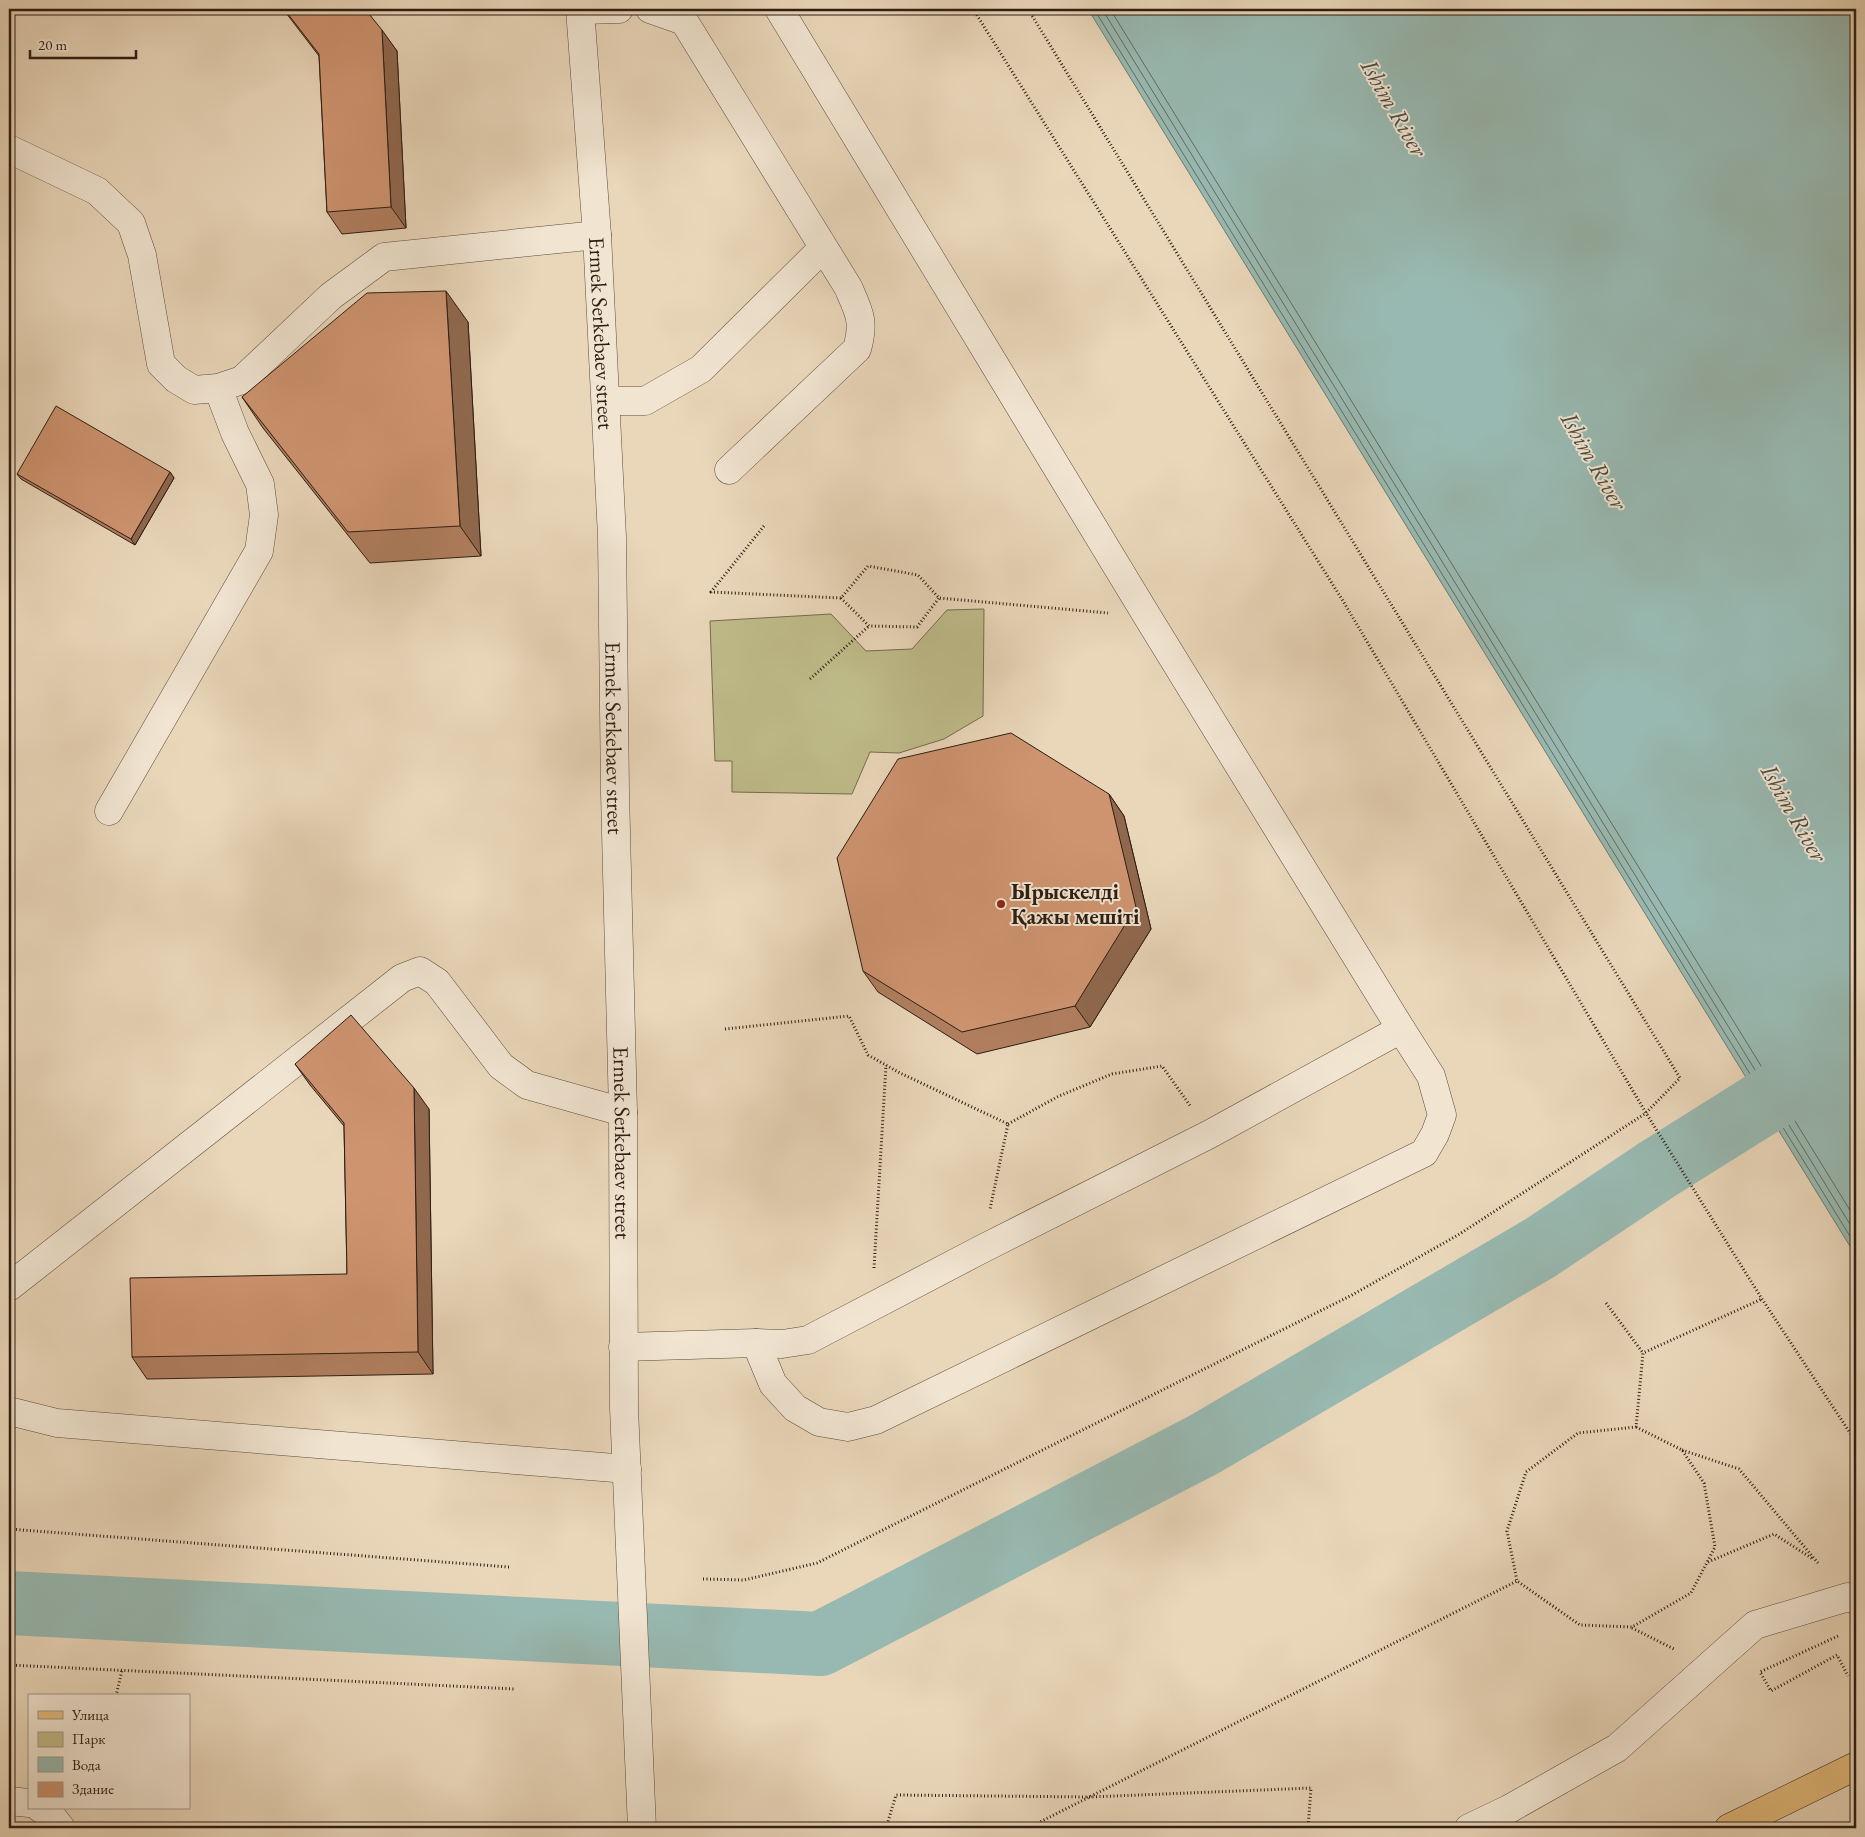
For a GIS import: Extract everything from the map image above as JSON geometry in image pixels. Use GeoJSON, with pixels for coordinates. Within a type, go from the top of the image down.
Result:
{"type":"FeatureCollection","features":[{"type":"Feature","properties":{"kind":"main road"},"geometry":{"type":"LineString","coordinates":[[1729,1828],[1856,1766]]}},
{"type":"Feature","properties":{"kind":"street"},"geometry":{"type":"LineString","coordinates":[[581,9],[619,9]]}},
{"type":"Feature","properties":{"kind":"street","name":"Ermek Serkebaev street"},"geometry":{"type":"LineString","coordinates":[[581,9],[597,234],[612,537],[624,1112],[623,1347],[642,1828]]}},
{"type":"Feature","properties":{"kind":"street"},"geometry":{"type":"LineString","coordinates":[[650,9],[684,21],[848,287],[859,312],[862,332],[857,348],[729,470]]}},
{"type":"Feature","properties":{"kind":"street"},"geometry":{"type":"LineString","coordinates":[[756,1343],[774,1384],[795,1408],[819,1422],[848,1427],[876,1420],[1424,1153],[1435,1134],[1442,1115],[1431,1076],[1147,616],[780,9]]}},
{"type":"Feature","properties":{"kind":"street"},"geometry":{"type":"LineString","coordinates":[[9,149],[97,191],[132,223],[142,255],[161,364],[176,379],[194,390],[218,388],[242,380],[331,296],[384,257],[597,234]]}},
{"type":"Feature","properties":{"kind":"street"},"geometry":{"type":"LineString","coordinates":[[606,401],[645,401],[701,369],[823,248]]}},
{"type":"Feature","properties":{"kind":"street"},"geometry":{"type":"LineString","coordinates":[[109,811],[259,550],[264,515],[260,484],[235,433],[218,388]]}},
{"type":"Feature","properties":{"kind":"street"},"geometry":{"type":"LineString","coordinates":[[9,1287],[402,978],[420,971],[437,982],[501,1066],[527,1085],[624,1112]]}},
{"type":"Feature","properties":{"kind":"street"},"geometry":{"type":"LineString","coordinates":[[623,1347],[782,1344],[808,1340],[982,1249],[1210,1134],[1401,1029]]}},
{"type":"Feature","properties":{"kind":"street"},"geometry":{"type":"LineString","coordinates":[[9,1411],[57,1423],[627,1469]]}},
{"type":"Feature","properties":{"kind":"street"},"geometry":{"type":"LineString","coordinates":[[1469,1828],[1509,1810],[1618,1748],[1755,1625],[1848,1597],[1856,1600]]}},
{"type":"Feature","properties":{"kind":"street"},"geometry":{"type":"LineString","coordinates":[[9,1802],[28,1803]]}},
{"type":"Feature","properties":{"kind":"street"},"geometry":{"type":"LineString","coordinates":[[44,1810],[49,1813],[61,1828]]}},
{"type":"Feature","properties":{"kind":"path"},"geometry":{"type":"LineString","coordinates":[[973,9],[1343,601],[1646,1113],[1762,1299],[1856,1442]]}},
{"type":"Feature","properties":{"kind":"path"},"geometry":{"type":"LineString","coordinates":[[703,1579],[744,1580],[817,1563],[1352,1295],[1458,1235],[1646,1113],[1680,1078],[1028,9]]}},
{"type":"Feature","properties":{"kind":"path"},"geometry":{"type":"LineString","coordinates":[[764,526],[711,592],[841,598],[869,626]]}},
{"type":"Feature","properties":{"kind":"path"},"geometry":{"type":"LineString","coordinates":[[841,598],[868,566],[918,575],[939,598],[1147,616]]}},
{"type":"Feature","properties":{"kind":"path"},"geometry":{"type":"LineString","coordinates":[[810,679],[869,626],[917,627],[939,598]]}},
{"type":"Feature","properties":{"kind":"path"},"geometry":{"type":"LineString","coordinates":[[725,1028],[849,1016],[868,1055],[886,1066],[1008,1124]]}},
{"type":"Feature","properties":{"kind":"path"},"geometry":{"type":"LineString","coordinates":[[872,1306],[886,1066]]}},
{"type":"Feature","properties":{"kind":"path"},"geometry":{"type":"LineString","coordinates":[[982,1249],[1008,1124],[1059,1096],[1112,1074],[1162,1066],[1210,1134]]}},
{"type":"Feature","properties":{"kind":"path"},"geometry":{"type":"LineString","coordinates":[[1643,1353],[1762,1299]]}},
{"type":"Feature","properties":{"kind":"path"},"geometry":{"type":"LineString","coordinates":[[1606,1303],[1643,1353],[1636,1427]]}},
{"type":"Feature","properties":{"kind":"path"},"geometry":{"type":"LineString","coordinates":[[1674,1649],[1632,1627],[1580,1625],[1516,1581],[1507,1531],[1526,1472],[1578,1432],[1636,1427],[1682,1450],[1739,1469],[1818,1563],[1774,1534],[1707,1562]]}},
{"type":"Feature","properties":{"kind":"path"},"geometry":{"type":"LineString","coordinates":[[1632,1627],[1691,1593],[1715,1547],[1704,1483],[1682,1450]]}},
{"type":"Feature","properties":{"kind":"path"},"geometry":{"type":"LineString","coordinates":[[9,1530],[509,1567]]}},
{"type":"Feature","properties":{"kind":"path"},"geometry":{"type":"LineString","coordinates":[[1028,1828],[1516,1581]]}},
{"type":"Feature","properties":{"kind":"path"},"geometry":{"type":"LineString","coordinates":[[1839,1636],[1760,1672],[1771,1691],[1837,1655],[1848,1676]]}},
{"type":"Feature","properties":{"kind":"path"},"geometry":{"type":"LineString","coordinates":[[9,1665],[515,1688]]}},
{"type":"Feature","properties":{"kind":"path"},"geometry":{"type":"LineString","coordinates":[[116,1694],[122,1670]]}},
{"type":"Feature","properties":{"kind":"path"},"geometry":{"type":"LineString","coordinates":[[886,1828],[896,1795],[1090,1797],[1311,1788],[1308,1828]]}},
{"type":"Feature","properties":{"kind":"green space"},"geometry":{"type":"Polygon","coordinates":[[[984,609],[983,716],[944,739],[899,753],[870,752],[852,794],[732,792],[732,761],[715,761],[710,621],[831,614],[866,651],[912,649],[947,610],[984,609]]]}},
{"type":"Feature","properties":{"kind":"water","name":"Ishim River"},"geometry":{"type":"Polygon","coordinates":[[[1088,9],[1841,9],[1856,11],[1856,1256],[1088,9]]]}},
{"type":"Feature","properties":{"kind":"building"},"geometry":{"type":"Polygon","coordinates":[[[284,9],[365,9],[382,30],[391,207],[327,212],[319,54],[284,9]]]}},
{"type":"Feature","properties":{"kind":"building"},"geometry":{"type":"Polygon","coordinates":[[[446,291],[460,526],[348,532],[242,397],[367,293],[446,291]]]}},
{"type":"Feature","properties":{"kind":"building"},"geometry":{"type":"Polygon","coordinates":[[[56,406],[170,472],[131,539],[17,474],[56,406]]]}},
{"type":"Feature","properties":{"kind":"building","name":"Ырыскелді Қажы мешіті"},"geometry":{"type":"Polygon","coordinates":[[[1011,733],[1109,794],[1136,907],[1075,1006],[962,1032],[863,971],[837,858],[898,759],[1011,733]]]}},
{"type":"Feature","properties":{"kind":"building"},"geometry":{"type":"Polygon","coordinates":[[[351,1015],[414,1088],[418,1352],[132,1357],[130,1278],[347,1274],[344,1123],[295,1064],[351,1015]]]}},
{"type":"Feature","properties":{"kind":"waterway"},"geometry":{"type":"LineString","coordinates":[[9,1603],[820,1644],[1203,1445],[1540,1248],[1658,1169],[1856,1045]]}},
{"type":"Feature","properties":{"kind":"place","name":"Ырыскелді Қажы мешіті"},"geometry":{"type":"Point","coordinates":[1001,904]}}]}
